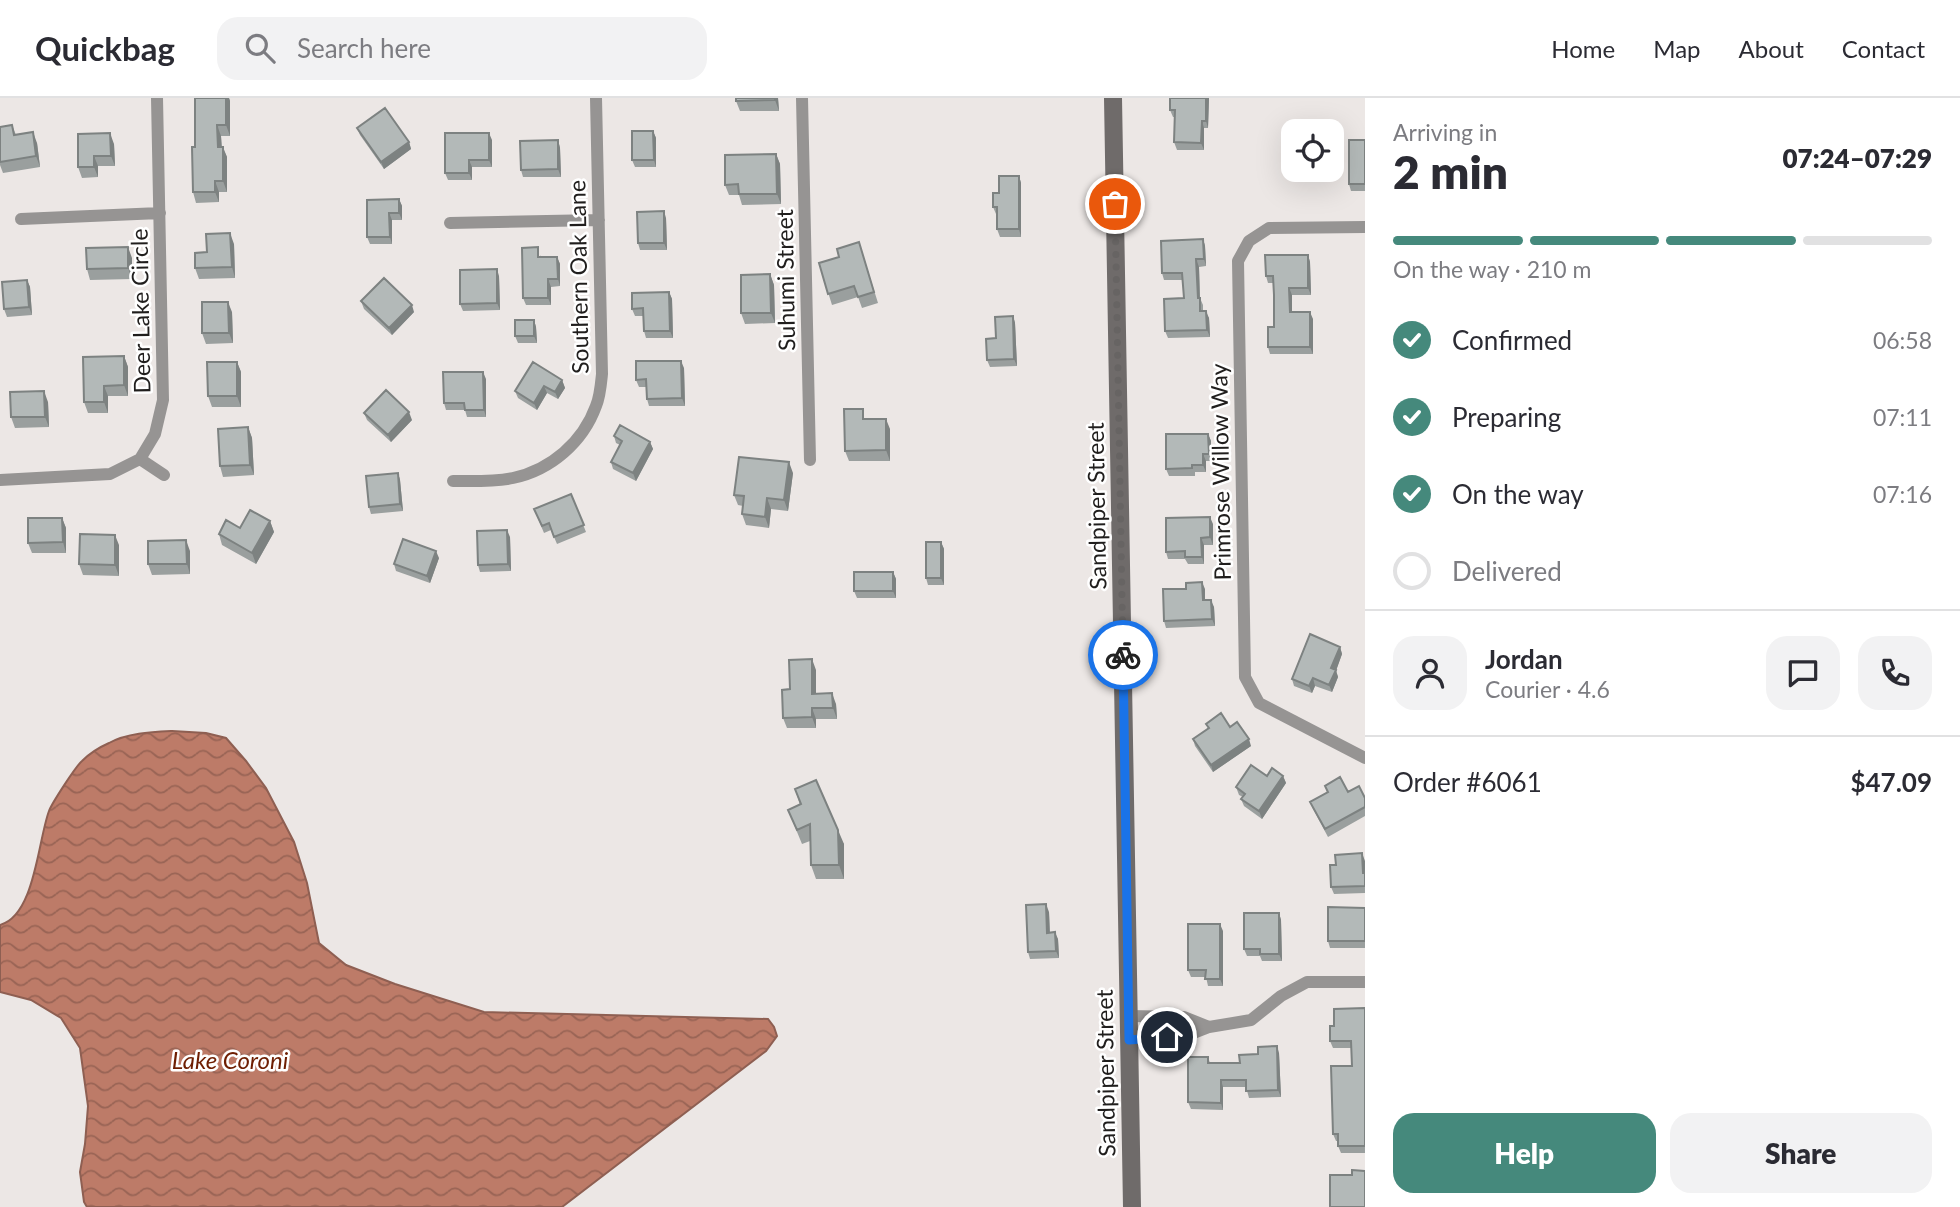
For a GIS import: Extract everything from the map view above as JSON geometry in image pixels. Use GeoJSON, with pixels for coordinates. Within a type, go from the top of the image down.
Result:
{"type":"FeatureCollection","features":[{"type":"Feature","properties":{"kind":"street","name":"Deer Lake Circle"},"geometry":{"type":"LineString","coordinates":[[139,458],[155,434],[163,400],[157,98]]}},
{"type":"Feature","properties":{"kind":"street","name":"Southern Oak Lane"},"geometry":{"type":"LineString","coordinates":[[453,481],[514,478],[540,469],[562,455],[583,434],[597,405],[602,374],[596,98]]}},
{"type":"Feature","properties":{"kind":"street","name":"Suhumi Street"},"geometry":{"type":"LineString","coordinates":[[802,98],[810,460]]}},
{"type":"Feature","properties":{"kind":"street","name":"Sandpiper Street"},"geometry":{"type":"LineString","coordinates":[[1113,98],[1132,1207]]}},
{"type":"Feature","properties":{"kind":"street"},"geometry":{"type":"LineString","coordinates":[[21,219],[160,213]]}},
{"type":"Feature","properties":{"kind":"street"},"geometry":{"type":"LineString","coordinates":[[450,223],[599,220]]}},
{"type":"Feature","properties":{"kind":"street","name":"Primrose Willow Way"},"geometry":{"type":"LineString","coordinates":[[1365,227],[1269,228],[1250,240],[1238,261],[1245,677],[1259,703],[1365,758]]}},
{"type":"Feature","properties":{"kind":"street"},"geometry":{"type":"LineString","coordinates":[[0,481],[110,474],[139,458],[164,475]]}},
{"type":"Feature","properties":{"kind":"street"},"geometry":{"type":"LineString","coordinates":[[1129,1040],[1186,1036],[1209,1027],[1251,1020],[1281,996],[1307,982],[1365,982]]}},
{"type":"Feature","properties":{"kind":"street"},"geometry":{"type":"LineString","coordinates":[[1129,1016],[1184,1017],[1209,1027]]}},
{"type":"Feature","properties":{"kind":"water","name":"Lake Coroni"},"geometry":{"type":"Polygon","coordinates":[[[172,731],[206,733],[226,738],[246,761],[266,788],[294,842],[307,883],[319,943],[346,965],[395,984],[484,1012],[768,1019],[777,1036],[766,1051],[562,1207],[87,1207],[80,1172],[88,1106],[80,1048],[61,1018],[31,1000],[0,992],[0,925],[12,919],[28,893],[49,811],[79,764],[95,751],[123,737],[172,731]]]}},
{"type":"Feature","properties":{"kind":"building"},"geometry":{"type":"Polygon","coordinates":[[[195,98],[226,98],[226,125],[217,125],[218,147],[223,147],[223,181],[215,181],[215,192],[193,192],[195,98]]]}},
{"type":"Feature","properties":{"kind":"building"},"geometry":{"type":"Polygon","coordinates":[[[736,98],[775,98],[775,100],[736,101],[736,98]]]}},
{"type":"Feature","properties":{"kind":"building"},"geometry":{"type":"Polygon","coordinates":[[[1170,98],[1206,98],[1206,121],[1202,121],[1201,143],[1174,142],[1175,110],[1170,110],[1170,98]]]}},
{"type":"Feature","properties":{"kind":"building"},"geometry":{"type":"Polygon","coordinates":[[[385,108],[409,142],[381,162],[357,128],[385,108]]]}},
{"type":"Feature","properties":{"kind":"building"},"geometry":{"type":"Polygon","coordinates":[[[12,125],[14,135],[33,132],[36,156],[0,162],[0,127],[12,125]]]}},
{"type":"Feature","properties":{"kind":"building"},"geometry":{"type":"Polygon","coordinates":[[[632,131],[653,131],[654,160],[632,160],[632,131]]]}},
{"type":"Feature","properties":{"kind":"building"},"geometry":{"type":"Polygon","coordinates":[[[110,133],[111,156],[94,156],[94,167],[78,167],[78,134],[110,133]]]}},
{"type":"Feature","properties":{"kind":"building"},"geometry":{"type":"Polygon","coordinates":[[[445,133],[489,133],[489,160],[469,160],[469,173],[445,173],[445,133]]]}},
{"type":"Feature","properties":{"kind":"building"},"geometry":{"type":"Polygon","coordinates":[[[558,140],[558,169],[521,170],[520,141],[558,140]]]}},
{"type":"Feature","properties":{"kind":"building"},"geometry":{"type":"Polygon","coordinates":[[[1349,140],[1365,140],[1365,184],[1349,184],[1349,140]]]}},
{"type":"Feature","properties":{"kind":"building"},"geometry":{"type":"Polygon","coordinates":[[[776,154],[777,194],[739,194],[738,184],[725,185],[725,155],[776,154]]]}},
{"type":"Feature","properties":{"kind":"building"},"geometry":{"type":"Polygon","coordinates":[[[999,176],[1019,176],[1019,229],[997,229],[997,207],[993,207],[993,193],[999,193],[999,176]]]}},
{"type":"Feature","properties":{"kind":"building"},"geometry":{"type":"Polygon","coordinates":[[[399,199],[399,213],[389,213],[390,237],[367,237],[367,200],[399,199]]]}},
{"type":"Feature","properties":{"kind":"building"},"geometry":{"type":"Polygon","coordinates":[[[664,211],[664,243],[638,243],[637,212],[664,211]]]}},
{"type":"Feature","properties":{"kind":"building"},"geometry":{"type":"Polygon","coordinates":[[[230,233],[232,267],[195,268],[195,253],[207,252],[206,234],[230,233]]]}},
{"type":"Feature","properties":{"kind":"building"},"geometry":{"type":"Polygon","coordinates":[[[1203,239],[1204,259],[1196,259],[1200,311],[1206,311],[1207,330],[1165,331],[1164,299],[1184,298],[1182,273],[1162,273],[1161,241],[1203,239]]]}},
{"type":"Feature","properties":{"kind":"building"},"geometry":{"type":"Polygon","coordinates":[[[859,242],[874,292],[858,297],[854,286],[828,294],[819,263],[839,257],[837,249],[859,242]]]}},
{"type":"Feature","properties":{"kind":"building"},"geometry":{"type":"Polygon","coordinates":[[[128,247],[128,268],[87,269],[86,248],[128,247]]]}},
{"type":"Feature","properties":{"kind":"building"},"geometry":{"type":"Polygon","coordinates":[[[538,247],[538,257],[557,257],[558,279],[548,279],[548,298],[523,298],[522,248],[538,247]]]}},
{"type":"Feature","properties":{"kind":"building"},"geometry":{"type":"Polygon","coordinates":[[[1265,255],[1308,255],[1308,288],[1289,288],[1290,312],[1310,312],[1310,347],[1268,347],[1268,327],[1274,327],[1274,295],[1273,276],[1266,276],[1265,255]]]}},
{"type":"Feature","properties":{"kind":"building"},"geometry":{"type":"Polygon","coordinates":[[[497,269],[497,303],[460,304],[460,270],[497,269]]]}},
{"type":"Feature","properties":{"kind":"building"},"geometry":{"type":"Polygon","coordinates":[[[770,274],[771,313],[741,313],[741,275],[770,274]]]}},
{"type":"Feature","properties":{"kind":"building"},"geometry":{"type":"Polygon","coordinates":[[[384,278],[412,305],[389,328],[361,301],[384,278]]]}},
{"type":"Feature","properties":{"kind":"building"},"geometry":{"type":"Polygon","coordinates":[[[27,280],[29,307],[4,309],[2,282],[27,280]]]}},
{"type":"Feature","properties":{"kind":"building"},"geometry":{"type":"Polygon","coordinates":[[[669,292],[670,331],[644,331],[643,308],[632,309],[632,293],[669,292]]]}},
{"type":"Feature","properties":{"kind":"building"},"geometry":{"type":"Polygon","coordinates":[[[202,302],[228,302],[229,333],[202,333],[202,302]]]}},
{"type":"Feature","properties":{"kind":"building"},"geometry":{"type":"Polygon","coordinates":[[[1013,316],[1014,359],[987,360],[986,339],[996,338],[995,317],[1013,316]]]}},
{"type":"Feature","properties":{"kind":"building"},"geometry":{"type":"Polygon","coordinates":[[[515,320],[534,320],[534,336],[515,336],[515,320]]]}},
{"type":"Feature","properties":{"kind":"building"},"geometry":{"type":"Polygon","coordinates":[[[124,356],[124,385],[104,386],[104,402],[84,402],[83,357],[124,356]]]}},
{"type":"Feature","properties":{"kind":"building"},"geometry":{"type":"Polygon","coordinates":[[[636,361],[681,361],[682,398],[647,399],[646,379],[636,380],[636,361]]]}},
{"type":"Feature","properties":{"kind":"building"},"geometry":{"type":"Polygon","coordinates":[[[207,362],[237,362],[237,396],[208,396],[207,362]]]}},
{"type":"Feature","properties":{"kind":"building"},"geometry":{"type":"Polygon","coordinates":[[[533,362],[562,380],[555,392],[544,386],[534,403],[515,391],[533,362]]]}},
{"type":"Feature","properties":{"kind":"building"},"geometry":{"type":"Polygon","coordinates":[[[443,372],[483,372],[484,410],[465,410],[464,403],[444,403],[443,372]]]}},
{"type":"Feature","properties":{"kind":"building"},"geometry":{"type":"Polygon","coordinates":[[[386,390],[409,412],[388,435],[364,413],[386,390]]]}},
{"type":"Feature","properties":{"kind":"building"},"geometry":{"type":"Polygon","coordinates":[[[44,391],[45,417],[11,417],[10,392],[44,391]]]}},
{"type":"Feature","properties":{"kind":"building"},"geometry":{"type":"Polygon","coordinates":[[[844,409],[863,409],[863,419],[886,419],[886,450],[845,451],[844,409]]]}},
{"type":"Feature","properties":{"kind":"building"},"geometry":{"type":"Polygon","coordinates":[[[620,425],[650,442],[633,473],[611,462],[622,441],[614,436],[620,425]]]}},
{"type":"Feature","properties":{"kind":"building"},"geometry":{"type":"Polygon","coordinates":[[[248,427],[250,465],[220,466],[218,429],[248,427]]]}},
{"type":"Feature","properties":{"kind":"building"},"geometry":{"type":"Polygon","coordinates":[[[1166,434],[1208,434],[1209,454],[1203,454],[1203,465],[1166,469],[1166,434]]]}},
{"type":"Feature","properties":{"kind":"building"},"geometry":{"type":"Polygon","coordinates":[[[739,457],[789,462],[784,500],[767,498],[765,517],[742,514],[744,496],[734,495],[739,457]]]}},
{"type":"Feature","properties":{"kind":"building"},"geometry":{"type":"Polygon","coordinates":[[[398,473],[400,504],[369,507],[366,476],[398,473]]]}},
{"type":"Feature","properties":{"kind":"building"},"geometry":{"type":"Polygon","coordinates":[[[571,494],[584,525],[554,537],[549,523],[542,526],[534,509],[571,494]]]}},
{"type":"Feature","properties":{"kind":"building"},"geometry":{"type":"Polygon","coordinates":[[[250,510],[270,521],[252,553],[219,534],[226,520],[240,528],[250,510]]]}},
{"type":"Feature","properties":{"kind":"building"},"geometry":{"type":"Polygon","coordinates":[[[1210,517],[1210,537],[1201,538],[1202,557],[1185,557],[1185,551],[1166,552],[1166,518],[1210,517]]]}},
{"type":"Feature","properties":{"kind":"building"},"geometry":{"type":"Polygon","coordinates":[[[28,518],[62,518],[63,542],[28,543],[28,518]]]}},
{"type":"Feature","properties":{"kind":"building"},"geometry":{"type":"Polygon","coordinates":[[[507,530],[508,564],[478,565],[477,531],[507,530]]]}},
{"type":"Feature","properties":{"kind":"building"},"geometry":{"type":"Polygon","coordinates":[[[80,534],[115,535],[115,565],[79,564],[80,534]]]}},
{"type":"Feature","properties":{"kind":"building"},"geometry":{"type":"Polygon","coordinates":[[[403,539],[436,551],[427,576],[394,564],[403,539]]]}},
{"type":"Feature","properties":{"kind":"building"},"geometry":{"type":"Polygon","coordinates":[[[186,540],[187,564],[148,564],[148,541],[186,540]]]}},
{"type":"Feature","properties":{"kind":"building"},"geometry":{"type":"Polygon","coordinates":[[[926,542],[941,542],[941,578],[926,578],[926,542]]]}},
{"type":"Feature","properties":{"kind":"building"},"geometry":{"type":"Polygon","coordinates":[[[854,572],[893,572],[893,591],[854,591],[854,572]]]}},
{"type":"Feature","properties":{"kind":"building"},"geometry":{"type":"Polygon","coordinates":[[[1202,582],[1203,600],[1211,600],[1212,619],[1164,621],[1163,589],[1186,589],[1186,583],[1202,582]]]}},
{"type":"Feature","properties":{"kind":"building"},"geometry":{"type":"Polygon","coordinates":[[[1310,634],[1340,647],[1331,668],[1336,670],[1329,685],[1313,678],[1309,686],[1292,679],[1310,634]]]}},
{"type":"Feature","properties":{"kind":"building"},"geometry":{"type":"Polygon","coordinates":[[[812,659],[812,694],[832,693],[833,708],[812,708],[812,717],[783,718],[782,690],[790,689],[789,660],[812,659]]]}},
{"type":"Feature","properties":{"kind":"building"},"geometry":{"type":"Polygon","coordinates":[[[1221,713],[1230,727],[1237,722],[1249,739],[1211,765],[1193,739],[1209,728],[1206,724],[1221,713]]]}},
{"type":"Feature","properties":{"kind":"building"},"geometry":{"type":"Polygon","coordinates":[[[1251,765],[1267,776],[1272,768],[1283,776],[1259,811],[1241,799],[1245,794],[1236,787],[1251,765]]]}},
{"type":"Feature","properties":{"kind":"building"},"geometry":{"type":"Polygon","coordinates":[[[1340,777],[1348,792],[1359,786],[1365,798],[1365,807],[1325,829],[1310,802],[1328,792],[1325,786],[1340,777]]]}},
{"type":"Feature","properties":{"kind":"building"},"geometry":{"type":"Polygon","coordinates":[[[816,780],[838,830],[839,865],[811,865],[810,824],[797,830],[788,810],[801,804],[795,789],[816,780]]]}},
{"type":"Feature","properties":{"kind":"building"},"geometry":{"type":"Polygon","coordinates":[[[1362,853],[1365,886],[1331,887],[1330,865],[1336,865],[1335,855],[1362,853]]]}},
{"type":"Feature","properties":{"kind":"building"},"geometry":{"type":"Polygon","coordinates":[[[1046,904],[1047,933],[1055,932],[1056,951],[1028,952],[1026,905],[1046,904]]]}},
{"type":"Feature","properties":{"kind":"building"},"geometry":{"type":"Polygon","coordinates":[[[1328,907],[1365,908],[1365,941],[1328,941],[1328,907]]]}},
{"type":"Feature","properties":{"kind":"building"},"geometry":{"type":"Polygon","coordinates":[[[1244,913],[1279,913],[1279,954],[1260,954],[1260,949],[1244,949],[1244,913]]]}},
{"type":"Feature","properties":{"kind":"building"},"geometry":{"type":"Polygon","coordinates":[[[1188,924],[1220,924],[1220,979],[1205,979],[1206,970],[1188,970],[1188,924]]]}},
{"type":"Feature","properties":{"kind":"building"},"geometry":{"type":"Polygon","coordinates":[[[1365,1008],[1365,1146],[1338,1146],[1338,1134],[1333,1134],[1331,1066],[1352,1066],[1351,1041],[1330,1041],[1330,1026],[1334,1026],[1334,1009],[1365,1008]]]}},
{"type":"Feature","properties":{"kind":"building"},"geometry":{"type":"Polygon","coordinates":[[[1277,1046],[1278,1090],[1246,1091],[1246,1080],[1221,1080],[1221,1103],[1188,1102],[1188,1057],[1208,1057],[1208,1063],[1240,1063],[1239,1055],[1258,1054],[1258,1047],[1277,1046]]]}},
{"type":"Feature","properties":{"kind":"building"},"geometry":{"type":"Polygon","coordinates":[[[1352,1170],[1365,1171],[1365,1207],[1330,1207],[1330,1175],[1352,1175],[1352,1170]]]}},
{"type":"Feature","properties":{"kind":"way so far"},"geometry":{"type":"LineString","coordinates":[[1115,204],[1123,655]]}},
{"type":"Feature","properties":{"kind":"route"},"geometry":{"type":"LineString","coordinates":[[1123,655],[1129,1040],[1167,1037]]}}]}
